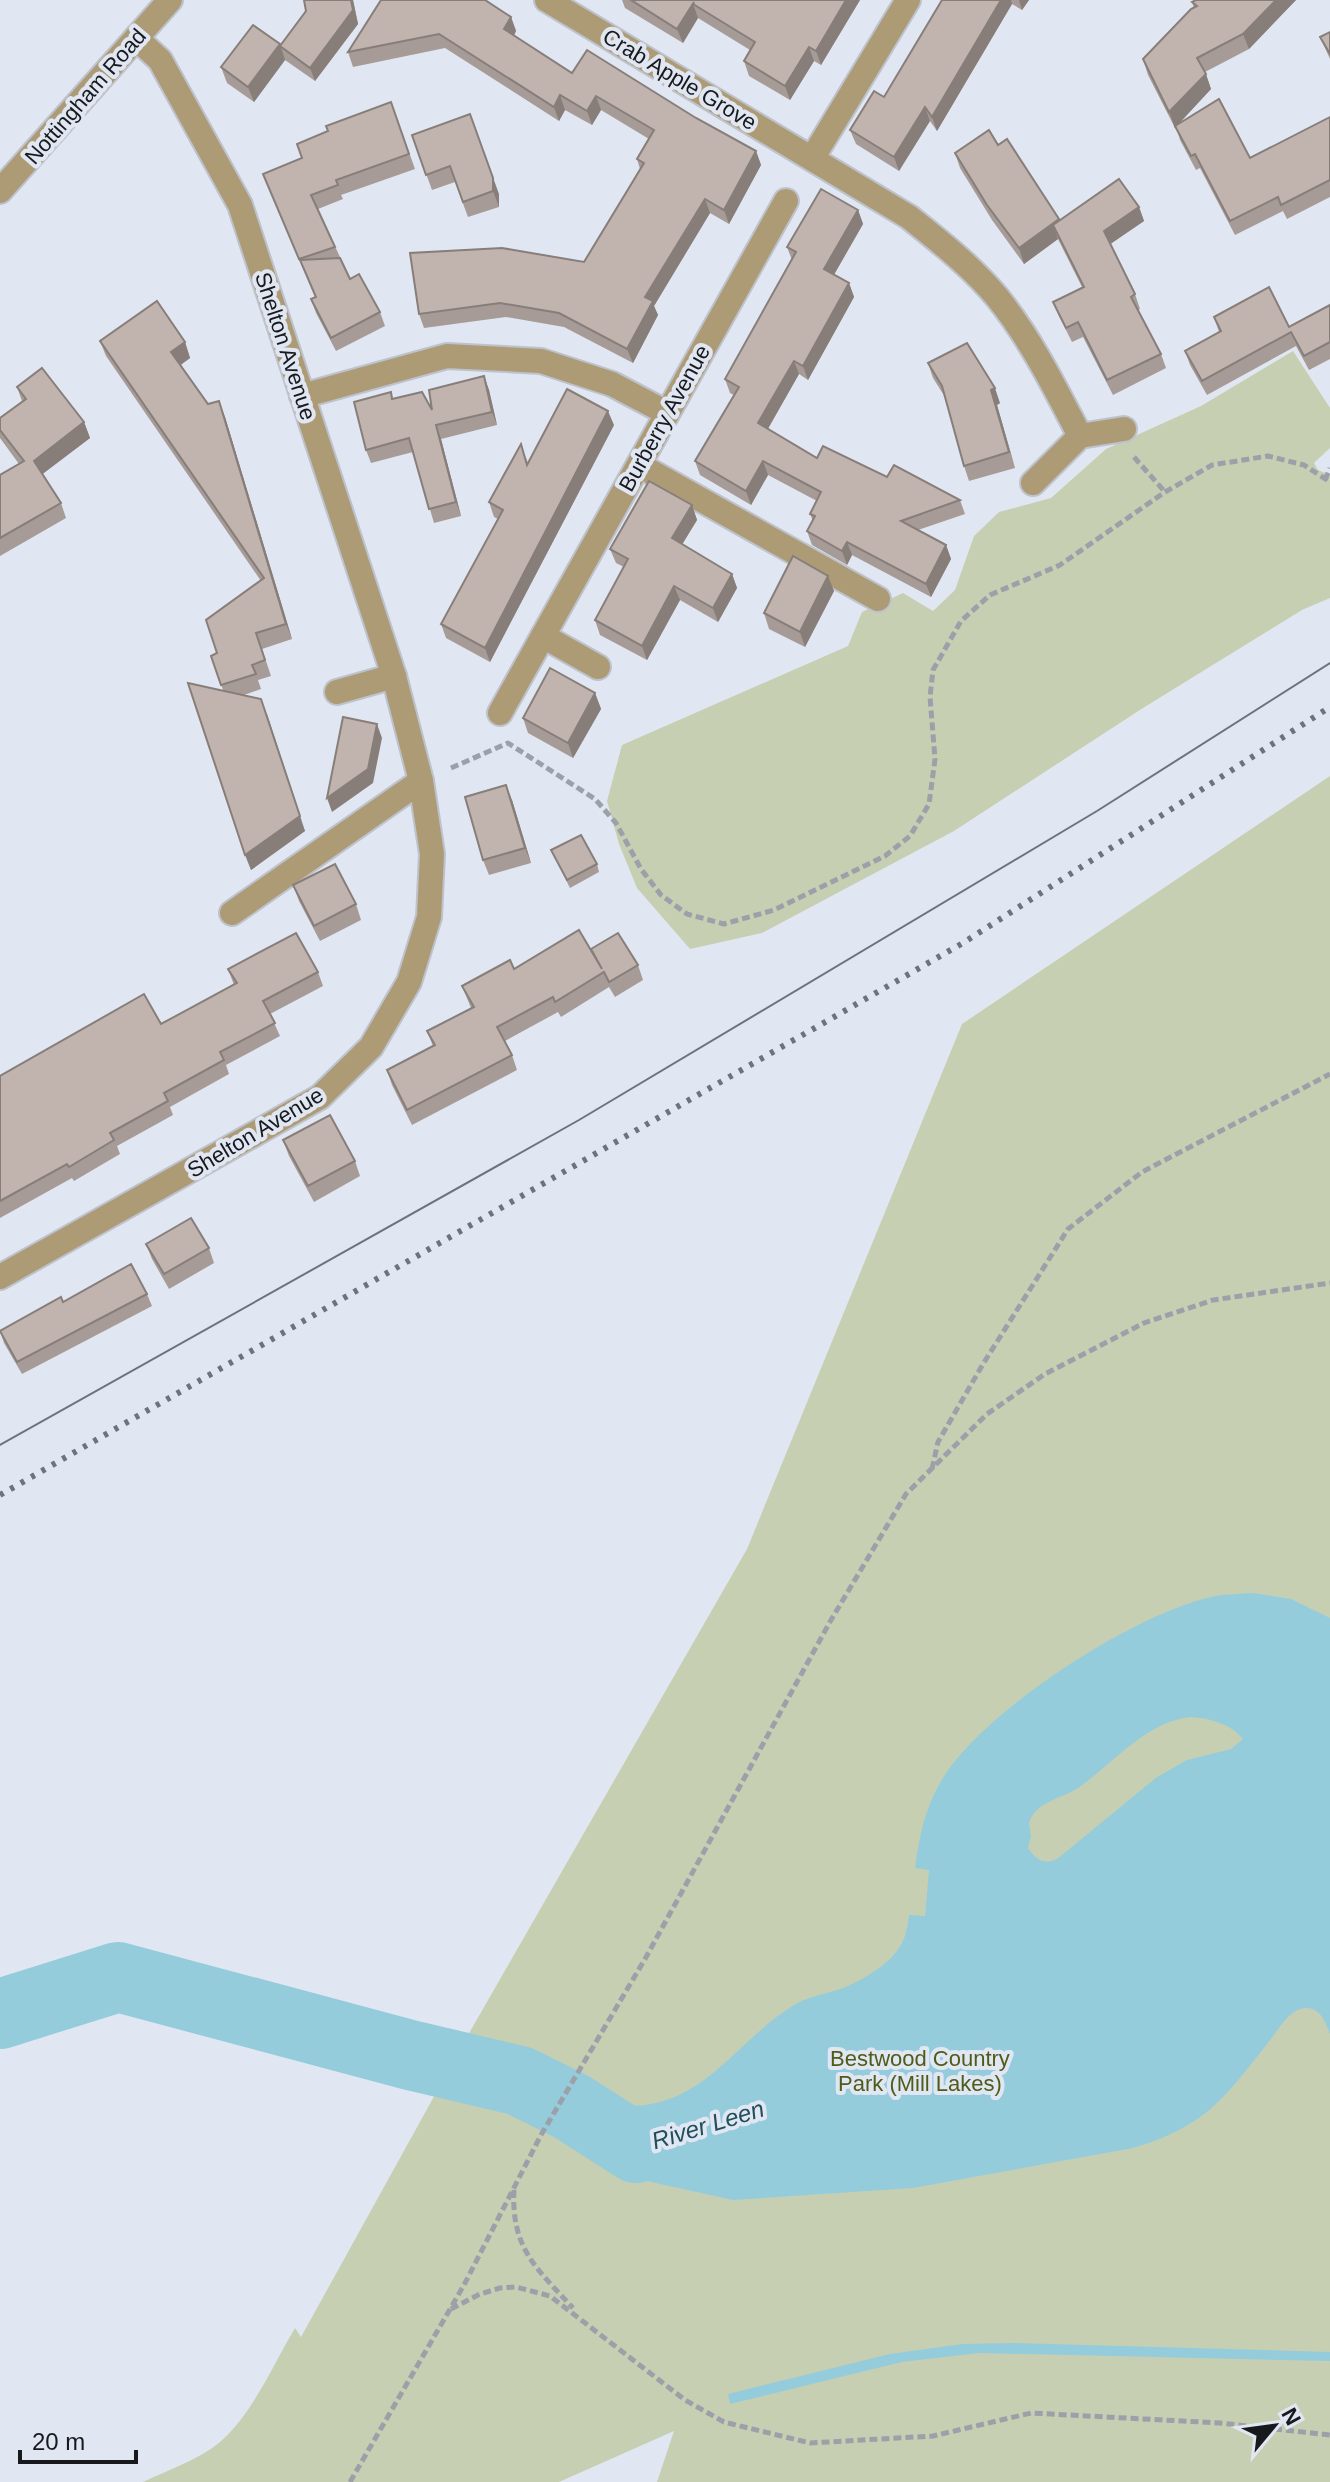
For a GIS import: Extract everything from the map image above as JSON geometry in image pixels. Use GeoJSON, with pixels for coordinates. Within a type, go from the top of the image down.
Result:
{"type":"FeatureCollection","features":[{"type":"Feature","properties":{"kind":"street","name":"Nottingham Road"},"geometry":{"type":"LineString","coordinates":[[0,191],[170,0]]}},
{"type":"Feature","properties":{"kind":"street","name":"Crab Apple Grove"},"geometry":{"type":"LineString","coordinates":[[547,0],[813,157],[909,217],[954,253],[997,297],[1035,352],[1080,436]]}},
{"type":"Feature","properties":{"kind":"street"},"geometry":{"type":"LineString","coordinates":[[813,157],[908,0]]}},
{"type":"Feature","properties":{"kind":"street","name":"Shelton Avenue"},"geometry":{"type":"LineString","coordinates":[[0,1277],[320,1097],[371,1047],[409,982],[429,917],[432,854],[421,781],[394,676],[240,205],[160,60],[136,38]]}},
{"type":"Feature","properties":{"kind":"street","name":"Burberry Avenue"},"geometry":{"type":"LineString","coordinates":[[500,713],[786,201]]}},
{"type":"Feature","properties":{"kind":"street"},"geometry":{"type":"LineString","coordinates":[[302,396],[447,356],[541,361],[612,384],[667,413]]}},
{"type":"Feature","properties":{"kind":"street"},"geometry":{"type":"LineString","coordinates":[[1033,483],[1080,436],[1124,429]]}},
{"type":"Feature","properties":{"kind":"street"},"geometry":{"type":"LineString","coordinates":[[639,465],[878,599]]}},
{"type":"Feature","properties":{"kind":"street"},"geometry":{"type":"LineString","coordinates":[[543,636],[598,667]]}},
{"type":"Feature","properties":{"kind":"street"},"geometry":{"type":"LineString","coordinates":[[337,692],[394,676]]}},
{"type":"Feature","properties":{"kind":"street"},"geometry":{"type":"LineString","coordinates":[[232,913],[421,781]]}},
{"type":"Feature","properties":{"kind":"path"},"geometry":{"type":"LineString","coordinates":[[1124,429],[1124,447],[1165,492]]}},
{"type":"Feature","properties":{"kind":"path"},"geometry":{"type":"LineString","coordinates":[[421,781],[508,743],[595,799],[616,823],[641,869],[661,895],[687,914],[724,924],[774,910],[885,856],[910,836],[929,804],[935,759],[930,697],[933,670],[961,621],[990,595],[1060,565],[1165,492],[1212,465],[1268,456],[1304,465],[1328,481],[1330,468]]}},
{"type":"Feature","properties":{"kind":"path"},"geometry":{"type":"LineString","coordinates":[[931,1470],[938,1442],[1068,1229],[1142,1172],[1330,1074]]}},
{"type":"Feature","properties":{"kind":"path"},"geometry":{"type":"LineString","coordinates":[[350,2482],[450,2309],[550,2119],[645,1959],[831,1620],[906,1494],[987,1414],[1045,1374],[1144,1323],[1213,1300],[1330,1283]]}},
{"type":"Feature","properties":{"kind":"path"},"geometry":{"type":"LineString","coordinates":[[515,2186],[514,2226],[523,2246],[533,2264],[581,2318]]}},
{"type":"Feature","properties":{"kind":"path"},"geometry":{"type":"LineString","coordinates":[[450,2309],[500,2288],[516,2287],[550,2296],[685,2400],[724,2422],[810,2443],[933,2436],[1031,2413],[1220,2423],[1330,2435]]}},
{"type":"Feature","properties":{"kind":"green space"},"geometry":{"type":"Polygon","coordinates":[[[1293,351],[1330,408],[1330,448],[1314,463],[1318,470],[1330,475],[1330,598],[1302,610],[1143,708],[954,831],[762,933],[690,949],[637,888],[619,844],[607,801],[622,745],[848,646],[862,612],[903,593],[933,611],[955,590],[974,536],[999,512],[1051,498],[1106,449],[1201,406],[1293,351]]]}},
{"type":"Feature","properties":{"kind":"green space","name":"Bestwood Country Park (Mill Lakes)"},"geometry":{"type":"Polygon","coordinates":[[[1330,776],[1330,2482],[657,2482],[674,2431],[559,2482],[143,2482],[193,2459],[232,2431],[252,2403],[295,2328],[301,2337],[468,2035],[747,1549],[962,1024],[1330,776]]]}},
{"type":"Feature","properties":{"kind":"water"},"geometry":{"type":"Polygon","coordinates":[[[1253,1593],[1291,1599],[1330,1618],[1330,2034],[1316,2011],[1307,2008],[1295,2012],[1210,2109],[1178,2131],[1157,2140],[1133,2148],[913,2188],[733,2200],[651,2182],[560,2136],[585,2082],[606,2096],[628,2105],[646,2105],[668,2099],[706,2078],[791,2007],[851,1985],[885,1964],[902,1944],[909,1915],[925,1916],[929,1870],[915,1868],[921,1834],[935,1791],[961,1754],[1025,1696],[1105,1643],[1183,1605],[1216,1596],[1253,1593]],[[1189,1717],[1172,1721],[1143,1736],[1078,1788],[1037,1810],[1029,1823],[1031,1836],[1028,1848],[1031,1852],[1044,1861],[1057,1859],[1157,1777],[1187,1760],[1231,1749],[1243,1739],[1225,1725],[1189,1717]]]}},
{"type":"Feature","properties":{"kind":"water"},"geometry":{"type":"Polygon","coordinates":[[[962,2344],[1330,2352],[1330,2361],[979,2353],[902,2362],[730,2404],[728,2394],[890,2354],[962,2344]]]}},
{"type":"Feature","properties":{"kind":"building"},"geometry":{"type":"Polygon","coordinates":[[[304,0],[351,0],[353,10],[310,68],[280,46],[306,11],[304,0]]]}},
{"type":"Feature","properties":{"kind":"building"},"geometry":{"type":"Polygon","coordinates":[[[381,0],[485,0],[511,17],[504,29],[572,73],[587,50],[696,118],[756,151],[724,210],[705,199],[645,297],[653,301],[627,349],[559,313],[500,303],[419,314],[410,253],[502,248],[584,262],[644,163],[637,159],[654,130],[596,96],[587,111],[560,95],[554,107],[439,34],[348,52],[381,0]]]}},
{"type":"Feature","properties":{"kind":"building"},"geometry":{"type":"Polygon","coordinates":[[[631,0],[846,0],[816,51],[809,47],[785,86],[744,61],[755,42],[694,2],[677,29],[631,0]]]}},
{"type":"Feature","properties":{"kind":"building"},"geometry":{"type":"Polygon","coordinates":[[[942,0],[1001,0],[932,117],[925,107],[894,157],[850,130],[874,91],[884,97],[942,0]]]}},
{"type":"Feature","properties":{"kind":"building"},"geometry":{"type":"Polygon","coordinates":[[[1276,0],[1243,34],[1197,58],[1206,74],[1169,112],[1143,59],[1197,6],[1192,2],[1276,0]]]}},
{"type":"Feature","properties":{"kind":"building"},"geometry":{"type":"Polygon","coordinates":[[[253,25],[280,44],[248,87],[221,67],[253,25]]]}},
{"type":"Feature","properties":{"kind":"building"},"geometry":{"type":"Polygon","coordinates":[[[1330,32],[1330,54],[1320,37],[1330,32]]]}},
{"type":"Feature","properties":{"kind":"building"},"geometry":{"type":"Polygon","coordinates":[[[1219,99],[1250,158],[1330,117],[1330,180],[1281,205],[1278,197],[1230,221],[1195,154],[1191,156],[1175,126],[1219,99]]]}},
{"type":"Feature","properties":{"kind":"building"},"geometry":{"type":"Polygon","coordinates":[[[391,102],[409,154],[336,180],[338,185],[311,195],[335,247],[299,259],[263,174],[302,158],[297,144],[328,131],[326,126],[391,102]]]}},
{"type":"Feature","properties":{"kind":"building"},"geometry":{"type":"Polygon","coordinates":[[[470,114],[493,178],[493,191],[463,202],[450,166],[426,175],[412,135],[470,114]]]}},
{"type":"Feature","properties":{"kind":"building"},"geometry":{"type":"Polygon","coordinates":[[[989,130],[998,145],[1007,139],[1059,219],[1019,248],[987,205],[955,153],[989,130]]]}},
{"type":"Feature","properties":{"kind":"building"},"geometry":{"type":"Polygon","coordinates":[[[1119,179],[1139,207],[1104,231],[1135,294],[1131,297],[1161,354],[1107,380],[1078,322],[1066,328],[1053,302],[1084,287],[1053,225],[1119,179]]]}},
{"type":"Feature","properties":{"kind":"building"},"geometry":{"type":"Polygon","coordinates":[[[821,189],[858,210],[824,269],[849,283],[803,366],[794,361],[758,423],[817,458],[823,446],[887,477],[894,465],[960,500],[901,521],[946,545],[926,584],[847,542],[842,551],[807,531],[815,516],[810,514],[821,492],[763,461],[746,491],[695,461],[739,387],[725,379],[796,252],[787,247],[821,189]]]}},
{"type":"Feature","properties":{"kind":"building"},"geometry":{"type":"Polygon","coordinates":[[[340,258],[350,279],[359,274],[380,312],[331,338],[311,299],[316,297],[300,260],[340,258]]]}},
{"type":"Feature","properties":{"kind":"building"},"geometry":{"type":"Polygon","coordinates":[[[1269,287],[1289,327],[1330,305],[1330,342],[1304,356],[1291,332],[1202,381],[1185,351],[1221,331],[1214,317],[1269,287]]]}},
{"type":"Feature","properties":{"kind":"building"},"geometry":{"type":"Polygon","coordinates":[[[157,301],[185,342],[171,352],[208,404],[219,401],[286,624],[256,633],[265,660],[252,665],[256,674],[221,685],[211,656],[217,653],[206,620],[264,578],[100,341],[157,301]]]}},
{"type":"Feature","properties":{"kind":"building"},"geometry":{"type":"Polygon","coordinates":[[[967,343],[995,388],[991,390],[1009,452],[964,466],[942,386],[928,363],[967,343]]]}},
{"type":"Feature","properties":{"kind":"building"},"geometry":{"type":"Polygon","coordinates":[[[42,368],[84,422],[34,461],[61,503],[0,538],[0,475],[24,461],[0,430],[0,418],[26,399],[17,387],[42,368]]]}},
{"type":"Feature","properties":{"kind":"building"},"geometry":{"type":"Polygon","coordinates":[[[484,376],[492,412],[436,425],[456,502],[429,509],[409,438],[366,450],[354,402],[391,392],[392,399],[422,392],[432,410],[429,390],[484,376]]]}},
{"type":"Feature","properties":{"kind":"building"},"geometry":{"type":"Polygon","coordinates":[[[567,389],[608,411],[485,648],[441,624],[503,510],[489,502],[521,444],[527,465],[567,389]]]}},
{"type":"Feature","properties":{"kind":"building"},"geometry":{"type":"Polygon","coordinates":[[[649,481],[692,505],[672,538],[732,574],[713,608],[674,586],[642,646],[595,620],[628,559],[610,549],[649,481]]]}},
{"type":"Feature","properties":{"kind":"building"},"geometry":{"type":"Polygon","coordinates":[[[793,556],[828,576],[800,632],[764,613],[793,556]]]}},
{"type":"Feature","properties":{"kind":"building"},"geometry":{"type":"Polygon","coordinates":[[[550,668],[595,693],[568,743],[523,718],[550,668]]]}},
{"type":"Feature","properties":{"kind":"building"},"geometry":{"type":"Polygon","coordinates":[[[188,683],[261,699],[300,816],[245,855],[188,683]]]}},
{"type":"Feature","properties":{"kind":"building"},"geometry":{"type":"Polygon","coordinates":[[[343,717],[377,724],[368,769],[327,798],[343,717]]]}},
{"type":"Feature","properties":{"kind":"building"},"geometry":{"type":"Polygon","coordinates":[[[506,785],[525,848],[483,860],[465,797],[506,785]]]}},
{"type":"Feature","properties":{"kind":"building"},"geometry":{"type":"Polygon","coordinates":[[[581,835],[597,864],[567,880],[551,850],[581,835]]]}},
{"type":"Feature","properties":{"kind":"building"},"geometry":{"type":"Polygon","coordinates":[[[335,864],[356,904],[314,926],[293,885],[335,864]]]}},
{"type":"Feature","properties":{"kind":"building"},"geometry":{"type":"Polygon","coordinates":[[[579,930],[602,969],[591,949],[618,933],[638,965],[609,982],[604,972],[555,1002],[553,997],[497,1027],[512,1055],[407,1110],[387,1070],[435,1045],[427,1031],[474,1007],[462,986],[510,960],[514,969],[579,930]]]}},
{"type":"Feature","properties":{"kind":"building"},"geometry":{"type":"Polygon","coordinates":[[[296,933],[318,972],[263,1001],[275,1023],[220,1052],[224,1060],[164,1093],[168,1101],[110,1133],[114,1140],[69,1167],[67,1164],[0,1201],[0,1076],[144,994],[161,1024],[237,983],[228,969],[296,933]]]}},
{"type":"Feature","properties":{"kind":"building"},"geometry":{"type":"Polygon","coordinates":[[[330,1115],[355,1161],[308,1186],[283,1140],[330,1115]]]}},
{"type":"Feature","properties":{"kind":"building"},"geometry":{"type":"Polygon","coordinates":[[[191,1218],[209,1248],[164,1274],[146,1244],[191,1218]]]}},
{"type":"Feature","properties":{"kind":"building"},"geometry":{"type":"Polygon","coordinates":[[[131,1264],[147,1294],[17,1362],[0,1331],[61,1297],[63,1302],[131,1264]]]}},
{"type":"Feature","properties":{"kind":"waterway","name":"River Leen"},"geometry":{"type":"LineString","coordinates":[[0,2014],[118,1977],[520,2081],[572,2107],[636,2148],[656,2142]]}},
{"type":"Feature","properties":{"kind":"tram line"},"geometry":{"type":"LineString","coordinates":[[0,1445],[579,1120],[1097,811],[1330,663]]}},
{"type":"Feature","properties":{"kind":"railway"},"geometry":{"type":"LineString","coordinates":[[0,1495],[963,943],[1330,707]]}}]}
